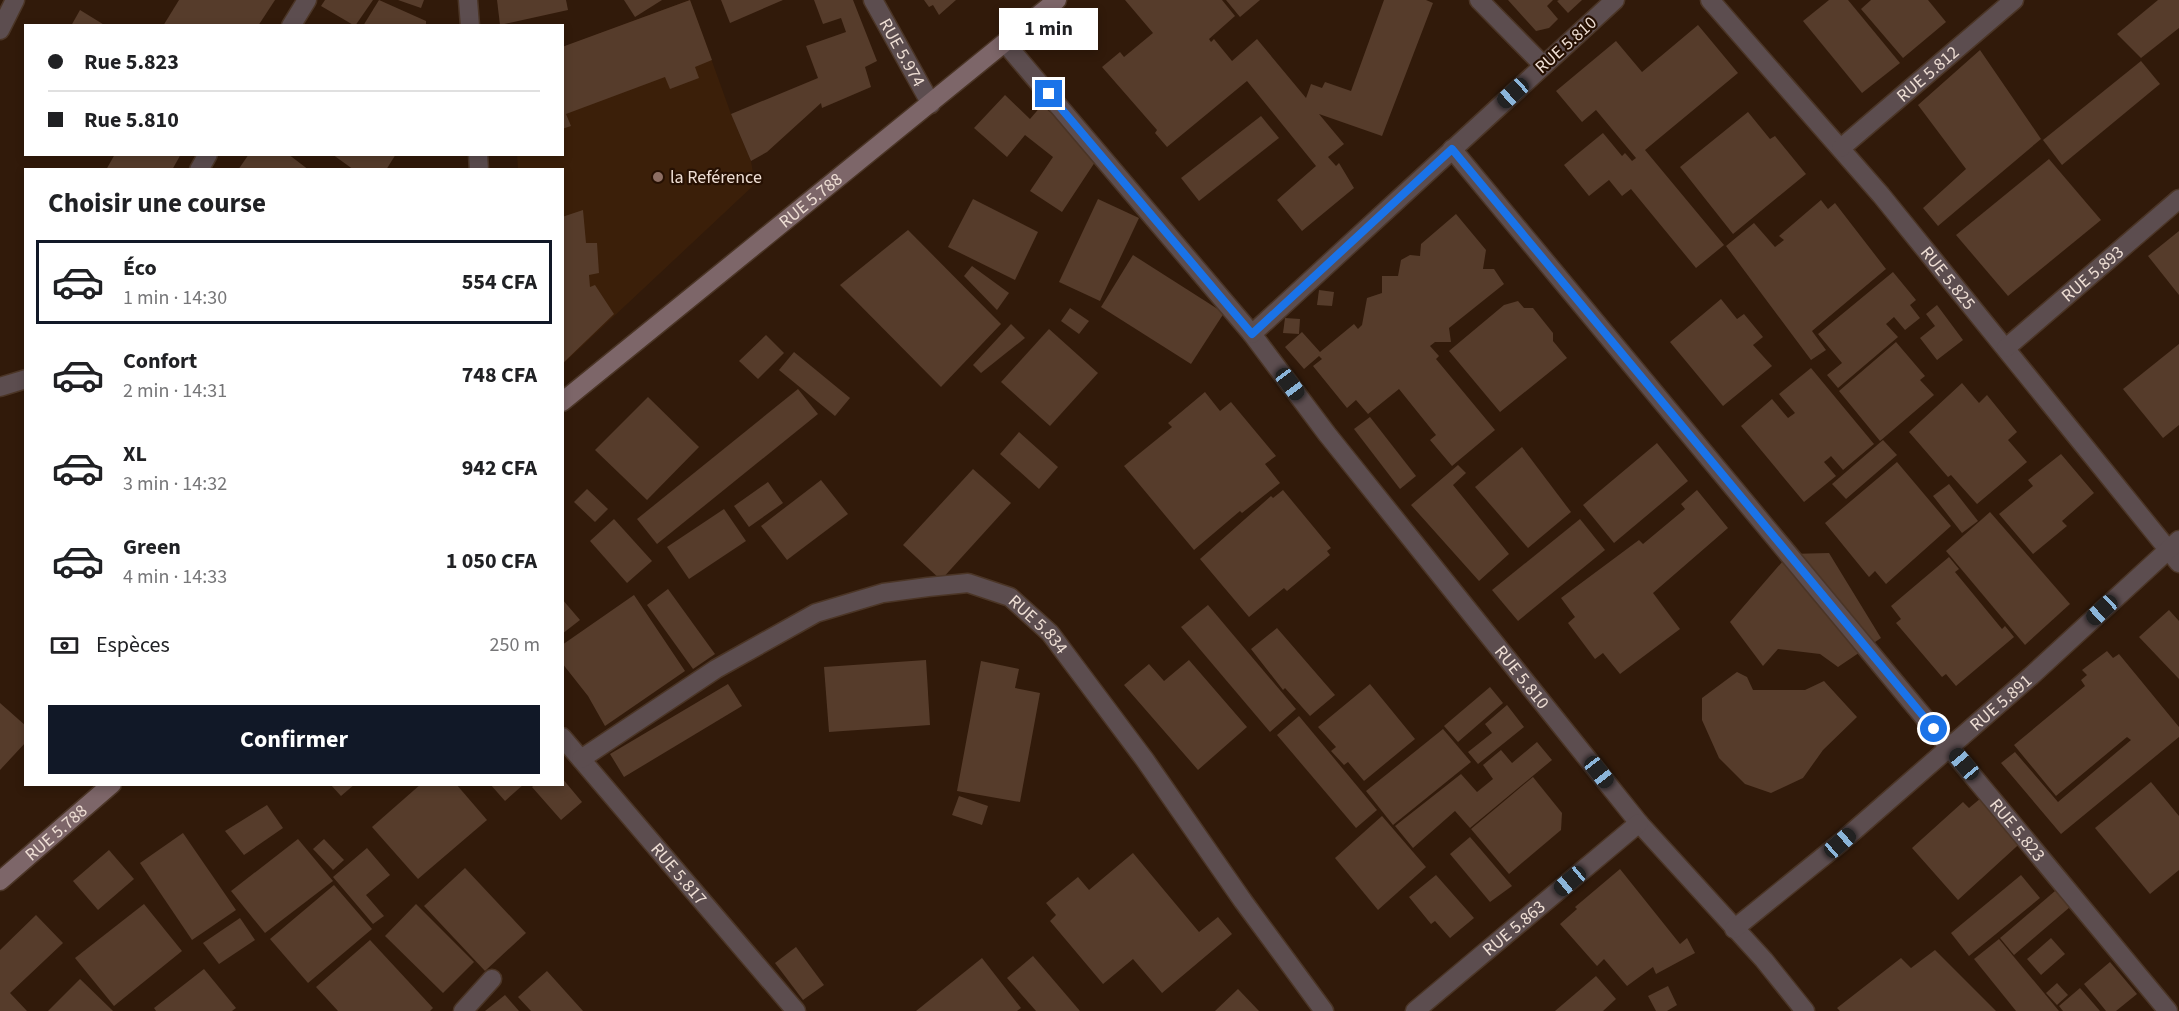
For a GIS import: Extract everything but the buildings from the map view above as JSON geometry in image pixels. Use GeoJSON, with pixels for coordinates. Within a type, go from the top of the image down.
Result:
{"type":"FeatureCollection","features":[{"type":"Feature","properties":{"kind":"street"},"geometry":{"type":"LineString","coordinates":[[0,30],[15,0]]}},
{"type":"Feature","properties":{"kind":"street"},"geometry":{"type":"LineString","coordinates":[[292,24],[307,0]]}},
{"type":"Feature","properties":{"kind":"street"},"geometry":{"type":"LineString","coordinates":[[468,0],[470,24]]}},
{"type":"Feature","properties":{"kind":"street","name":"RUE 5.974"},"geometry":{"type":"LineString","coordinates":[[873,0],[931,104]]}},
{"type":"Feature","properties":{"kind":"street","name":"RUE 5.788"},"geometry":{"type":"LineString","coordinates":[[564,400],[1057,0]]}},
{"type":"Feature","properties":{"kind":"street"},"geometry":{"type":"LineString","coordinates":[[1479,0],[1543,65]]}},
{"type":"Feature","properties":{"kind":"street","name":"RUE 5.810"},"geometry":{"type":"LineString","coordinates":[[1252,334],[1615,0]]}},
{"type":"Feature","properties":{"kind":"street","name":"RUE 5.825"},"geometry":{"type":"LineString","coordinates":[[1710,0],[1841,148],[2175,551]]}},
{"type":"Feature","properties":{"kind":"street","name":"RUE 5.812"},"geometry":{"type":"LineString","coordinates":[[1841,148],[2014,0]]}},
{"type":"Feature","properties":{"kind":"street","name":"RUE 5.810"},"geometry":{"type":"LineString","coordinates":[[1005,43],[1252,334],[1327,434],[1639,823],[1764,960],[1805,1011]]}},
{"type":"Feature","properties":{"kind":"street","name":"RUE 5.823"},"geometry":{"type":"LineString","coordinates":[[1452,149],[2168,1011]]}},
{"type":"Feature","properties":{"kind":"street","name":"RUE 5.893"},"geometry":{"type":"LineString","coordinates":[[2006,348],[2179,199]]}},
{"type":"Feature","properties":{"kind":"street"},"geometry":{"type":"LineString","coordinates":[[0,387],[24,380]]}},
{"type":"Feature","properties":{"kind":"street","name":"RUE 5.891"},"geometry":{"type":"LineString","coordinates":[[1734,929],[1840,843],[2175,551]]}},
{"type":"Feature","properties":{"kind":"street","name":"RUE 5.834"},"geometry":{"type":"LineString","coordinates":[[581,759],[716,669],[816,613],[883,592],[928,586],[968,584],[1010,597],[1050,633],[1145,760],[1243,901],[1324,1011]]}},
{"type":"Feature","properties":{"kind":"street","name":"RUE 5.817"},"geometry":{"type":"LineString","coordinates":[[564,739],[796,1011]]}},
{"type":"Feature","properties":{"kind":"street","name":"RUE 5.788"},"geometry":{"type":"LineString","coordinates":[[0,881],[110,786]]}},
{"type":"Feature","properties":{"kind":"street","name":"RUE 5.863"},"geometry":{"type":"LineString","coordinates":[[1415,1011],[1639,823]]}},
{"type":"Feature","properties":{"kind":"street"},"geometry":{"type":"LineString","coordinates":[[463,1011],[492,979]]}},
{"type":"Feature","properties":{"kind":"shaded area","name":"la Reférence"},"geometry":{"type":"Polygon","coordinates":[[[690,0],[731,114],[751,161],[755,184],[564,363],[564,168],[518,168],[517,156],[564,156],[564,47],[690,0]]]}},
{"type":"Feature","properties":{"kind":"place","name":"la Reférence"},"geometry":{"type":"Point","coordinates":[658,177]}},
{"type":"Feature","properties":{"kind":"route"},"geometry":{"type":"LineString","coordinates":[[1049,94],[1252,334],[1452,149],[1934,729]]}}]}
